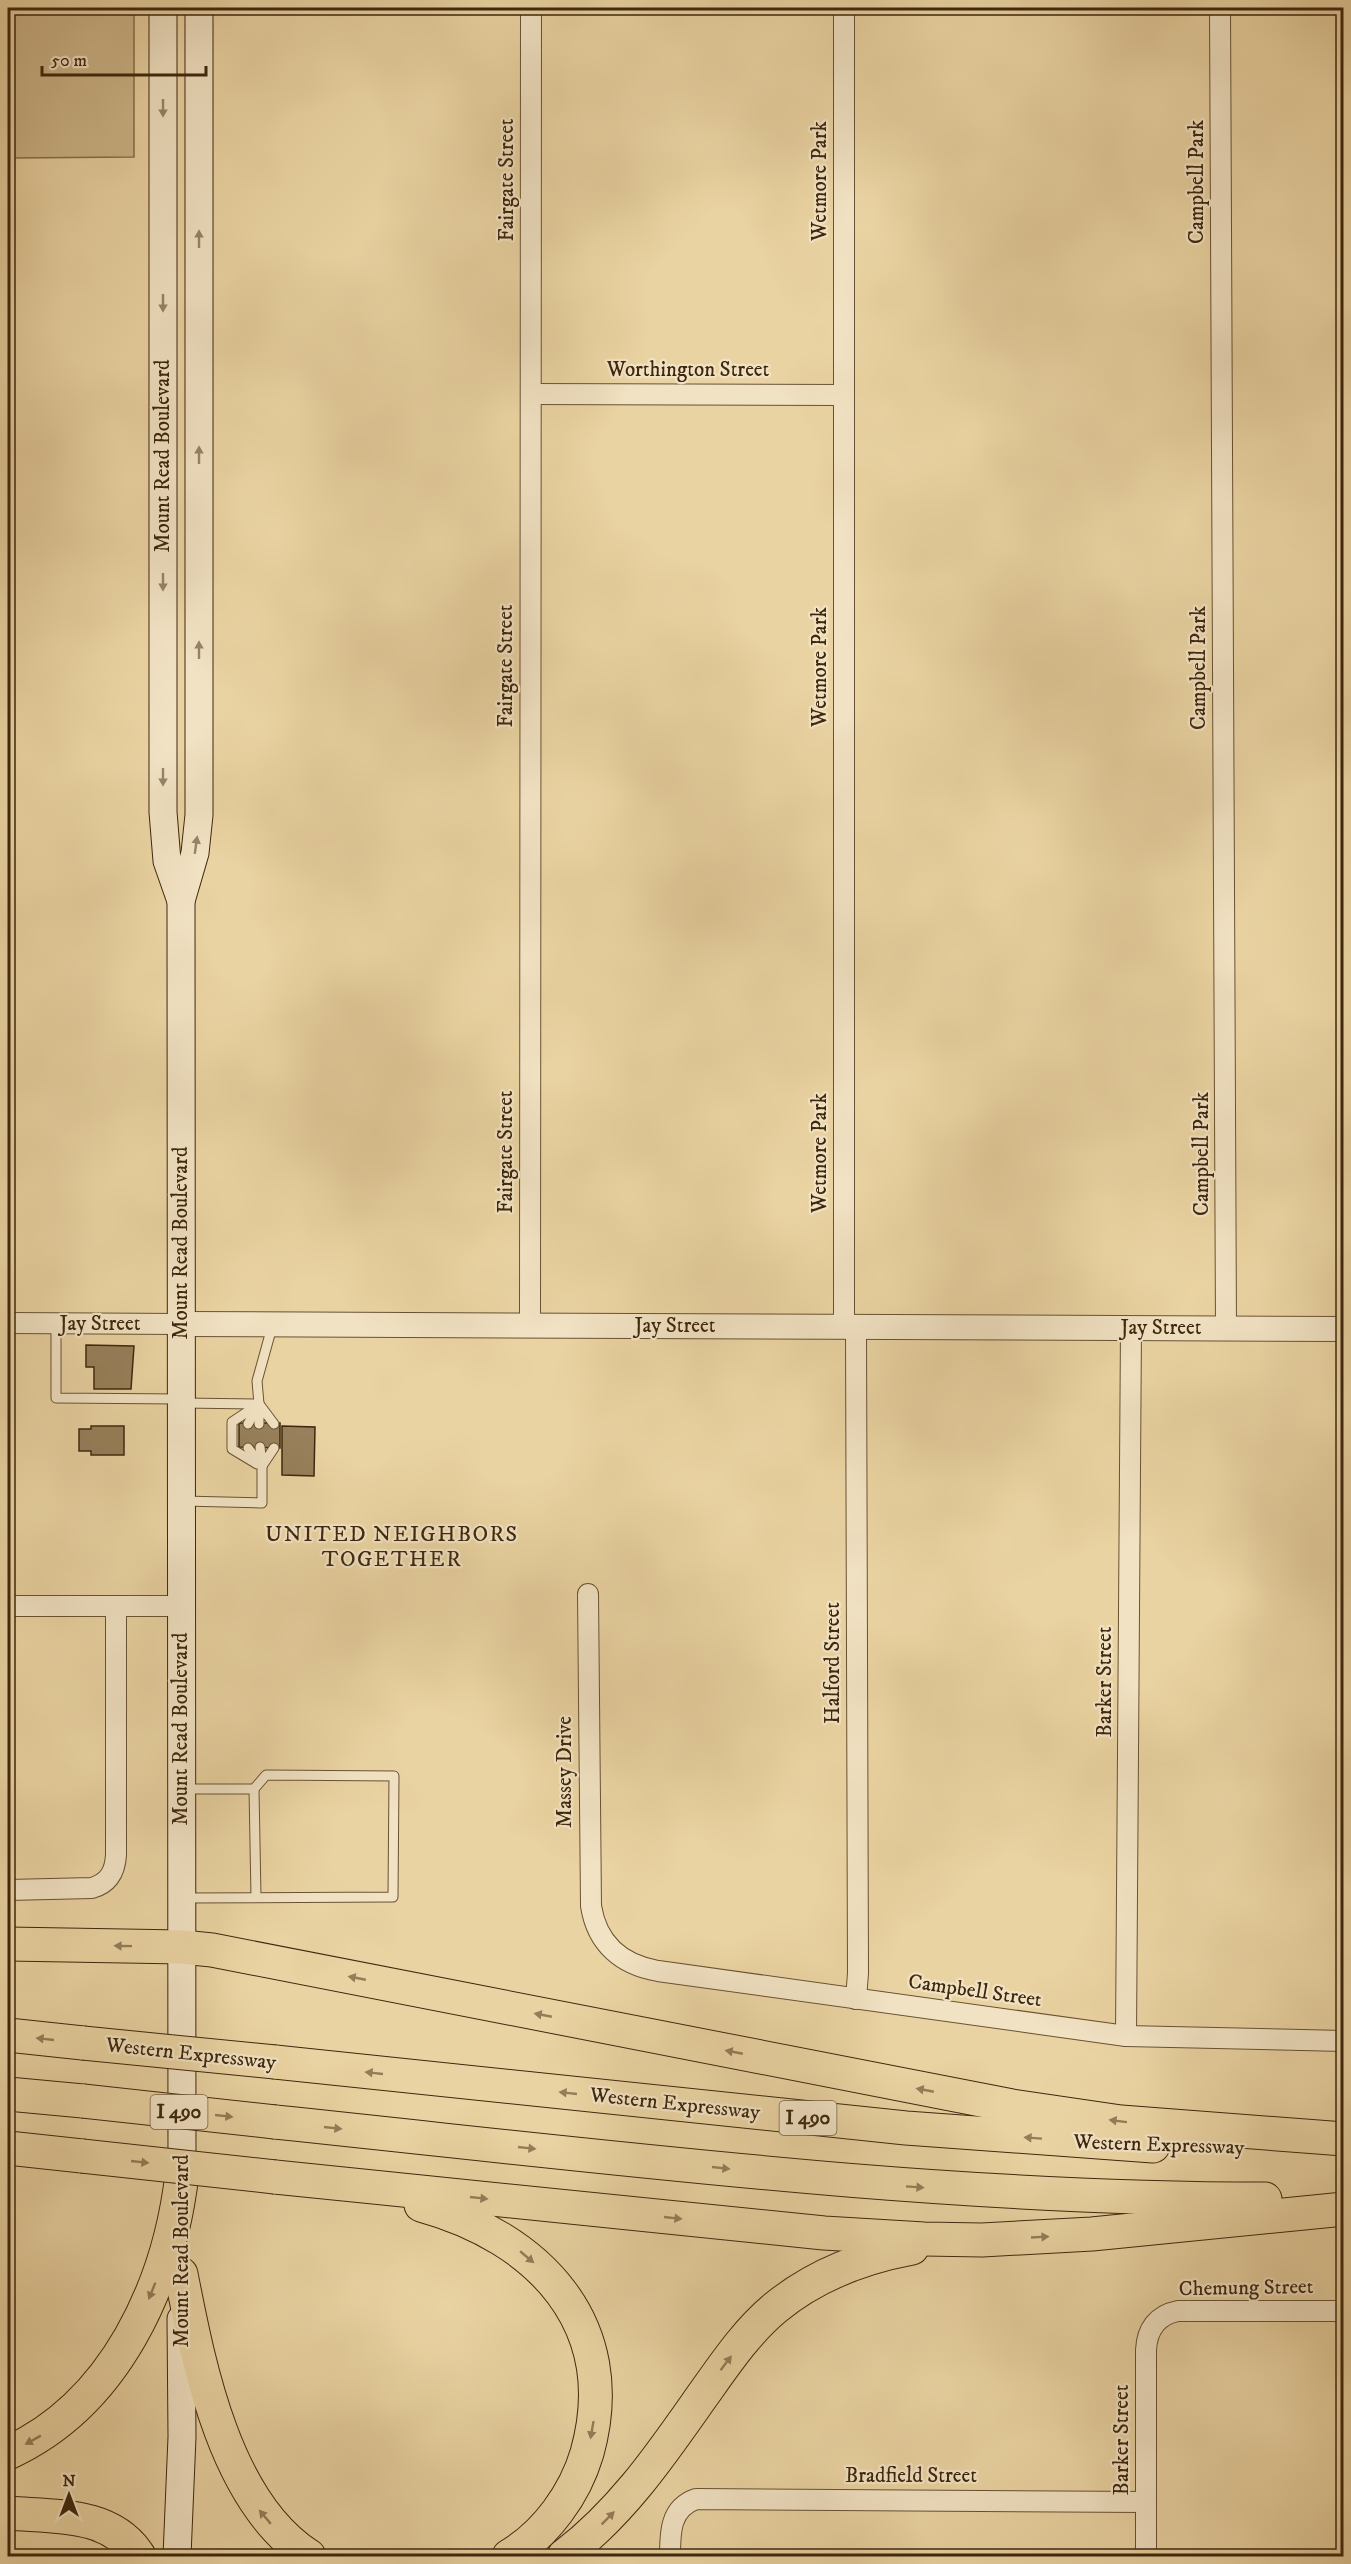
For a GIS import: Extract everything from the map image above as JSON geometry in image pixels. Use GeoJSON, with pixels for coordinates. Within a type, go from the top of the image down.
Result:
{"type":"FeatureCollection","features":[{"type":"Feature","properties":{"kind":"highway"},"geometry":{"type":"LineString","coordinates":[[8,1944],[182,1947],[219,1951],[1012,2106],[1121,2122],[1344,2139]]}},
{"type":"Feature","properties":{"kind":"highway","name":"Western Expressway"},"geometry":{"type":"LineString","coordinates":[[8,2035],[955,2132],[1131,2145],[1344,2149]]}},
{"type":"Feature","properties":{"kind":"highway","name":"I 490"},"geometry":{"type":"LineString","coordinates":[[8,2094],[833,2180],[951,2189],[1178,2198],[1344,2197]]}},
{"type":"Feature","properties":{"kind":"highway"},"geometry":{"type":"LineString","coordinates":[[8,2148],[824,2233],[982,2240]]}},
{"type":"Feature","properties":{"kind":"highway"},"geometry":{"type":"LineString","coordinates":[[8,2154],[82,2156]]}},
{"type":"Feature","properties":{"kind":"highway"},"geometry":{"type":"LineString","coordinates":[[8,2453],[47,2432],[68,2416],[87,2398],[119,2356],[148,2301],[166,2252],[176,2217],[182,2174]]}},
{"type":"Feature","properties":{"kind":"highway"},"geometry":{"type":"LineString","coordinates":[[275,2176],[385,2196],[433,2208],[470,2222],[504,2239],[524,2253],[550,2278],[570,2305],[586,2342],[595,2382],[595,2413],[588,2447],[573,2487],[555,2514],[509,2556]]}},
{"type":"Feature","properties":{"kind":"highway"},"geometry":{"type":"LineString","coordinates":[[564,2556],[592,2533],[630,2494],[736,2349],[760,2322],[786,2299],[831,2273],[869,2259],[925,2246],[982,2240],[1092,2234],[1344,2209]]}},
{"type":"Feature","properties":{"kind":"highway"},"geometry":{"type":"LineString","coordinates":[[181,2274],[203,2371],[239,2474],[252,2500],[267,2520],[309,2556]]}},
{"type":"Feature","properties":{"kind":"highway"},"geometry":{"type":"LineString","coordinates":[[8,2513],[94,2522],[120,2535],[139,2556]]}},
{"type":"Feature","properties":{"kind":"main road","name":"Mount Read Boulevard"},"geometry":{"type":"LineString","coordinates":[[163,8],[163,820],[167,861],[181,901]]}},
{"type":"Feature","properties":{"kind":"main road","name":"Mount Read Boulevard"},"geometry":{"type":"LineString","coordinates":[[177,2556],[182,2438],[181,901],[195,853],[199,815],[199,8]]}},
{"type":"Feature","properties":{"kind":"street","name":"Fairgate Street"},"geometry":{"type":"LineString","coordinates":[[530,1325],[531,8]]}},
{"type":"Feature","properties":{"kind":"street","name":"Wetmore Park"},"geometry":{"type":"LineString","coordinates":[[844,8],[850,1327]]}},
{"type":"Feature","properties":{"kind":"street","name":"Campbell Park"},"geometry":{"type":"LineString","coordinates":[[1220,8],[1226,1328]]}},
{"type":"Feature","properties":{"kind":"street","name":"Worthington Street"},"geometry":{"type":"LineString","coordinates":[[531,394],[844,395]]}},
{"type":"Feature","properties":{"kind":"street","name":"Jay Street"},"geometry":{"type":"LineString","coordinates":[[8,1323],[1344,1329]]}},
{"type":"Feature","properties":{"kind":"street","name":"Halford Street"},"geometry":{"type":"LineString","coordinates":[[850,1327],[858,1973],[856,1999]]}},
{"type":"Feature","properties":{"kind":"street","name":"Barker Street"},"geometry":{"type":"LineString","coordinates":[[1126,2036],[1131,1328]]}},
{"type":"Feature","properties":{"kind":"street","name":"Massey Drive"},"geometry":{"type":"LineString","coordinates":[[588,1594],[590,1893],[595,1924],[608,1946]]}},
{"type":"Feature","properties":{"kind":"street"},"geometry":{"type":"LineString","coordinates":[[8,1606],[181,1606]]}},
{"type":"Feature","properties":{"kind":"street"},"geometry":{"type":"LineString","coordinates":[[8,1890],[92,1888],[104,1882],[114,1871],[116,1855],[116,1606]]}},
{"type":"Feature","properties":{"kind":"street","name":"Campbell Street"},"geometry":{"type":"LineString","coordinates":[[608,1946],[622,1958],[648,1969],[1126,2036],[1344,2041]]}},
{"type":"Feature","properties":{"kind":"street","name":"Chemung Street"},"geometry":{"type":"LineString","coordinates":[[1153,2324],[1163,2316],[1178,2311],[1344,2311]]}},
{"type":"Feature","properties":{"kind":"street","name":"Barker Street"},"geometry":{"type":"LineString","coordinates":[[1146,2556],[1146,2350],[1153,2324]]}},
{"type":"Feature","properties":{"kind":"street","name":"Bradfield Street"},"geometry":{"type":"LineString","coordinates":[[670,2556],[672,2525],[678,2510],[690,2501],[704,2498],[1146,2502]]}},
{"type":"Feature","properties":{"kind":"lane"},"geometry":{"type":"LineString","coordinates":[[56,1324],[56,1398],[259,1404]]}},
{"type":"Feature","properties":{"kind":"lane"},"geometry":{"type":"LineString","coordinates":[[259,1424],[257,1381],[273,1324]]}},
{"type":"Feature","properties":{"kind":"lane"},"geometry":{"type":"LineString","coordinates":[[248,1424],[259,1404]]}},
{"type":"Feature","properties":{"kind":"lane"},"geometry":{"type":"LineString","coordinates":[[259,1404],[274,1424]]}},
{"type":"Feature","properties":{"kind":"lane"},"geometry":{"type":"LineString","coordinates":[[259,1404],[232,1422],[232,1449],[262,1466]]}},
{"type":"Feature","properties":{"kind":"lane"},"geometry":{"type":"LineString","coordinates":[[181,1501],[262,1503],[260,1447]]}},
{"type":"Feature","properties":{"kind":"lane"},"geometry":{"type":"LineString","coordinates":[[248,1448],[262,1466]]}},
{"type":"Feature","properties":{"kind":"lane"},"geometry":{"type":"LineString","coordinates":[[262,1466],[274,1448]]}},
{"type":"Feature","properties":{"kind":"lane"},"geometry":{"type":"LineString","coordinates":[[182,1898],[393,1897],[394,1776],[266,1775],[254,1789],[256,1897]]}},
{"type":"Feature","properties":{"kind":"lane"},"geometry":{"type":"LineString","coordinates":[[181,1788],[254,1789]]}},
{"type":"Feature","properties":{"kind":"shaded area"},"geometry":{"type":"Polygon","coordinates":[[[8,8],[134,8],[134,157],[8,158],[8,8]]]}},
{"type":"Feature","properties":{"kind":"building"},"geometry":{"type":"Polygon","coordinates":[[[86,1345],[134,1346],[131,1389],[94,1389],[94,1367],[86,1367],[86,1345]]]}},
{"type":"Feature","properties":{"kind":"building"},"geometry":{"type":"Polygon","coordinates":[[[239,1423],[280,1423],[280,1448],[239,1447],[239,1423]]]}},
{"type":"Feature","properties":{"kind":"building"},"geometry":{"type":"Polygon","coordinates":[[[91,1426],[124,1426],[124,1455],[91,1455],[91,1451],[79,1451],[79,1429],[91,1429],[91,1426]]]}},
{"type":"Feature","properties":{"kind":"building"},"geometry":{"type":"Polygon","coordinates":[[[282,1426],[315,1427],[314,1476],[282,1475],[282,1426]]]}},
{"type":"Feature","properties":{"kind":"district","name":"UNITED NEIGHBORS TOGETHER"},"geometry":{"type":"Point","coordinates":[392,1546]}}]}
